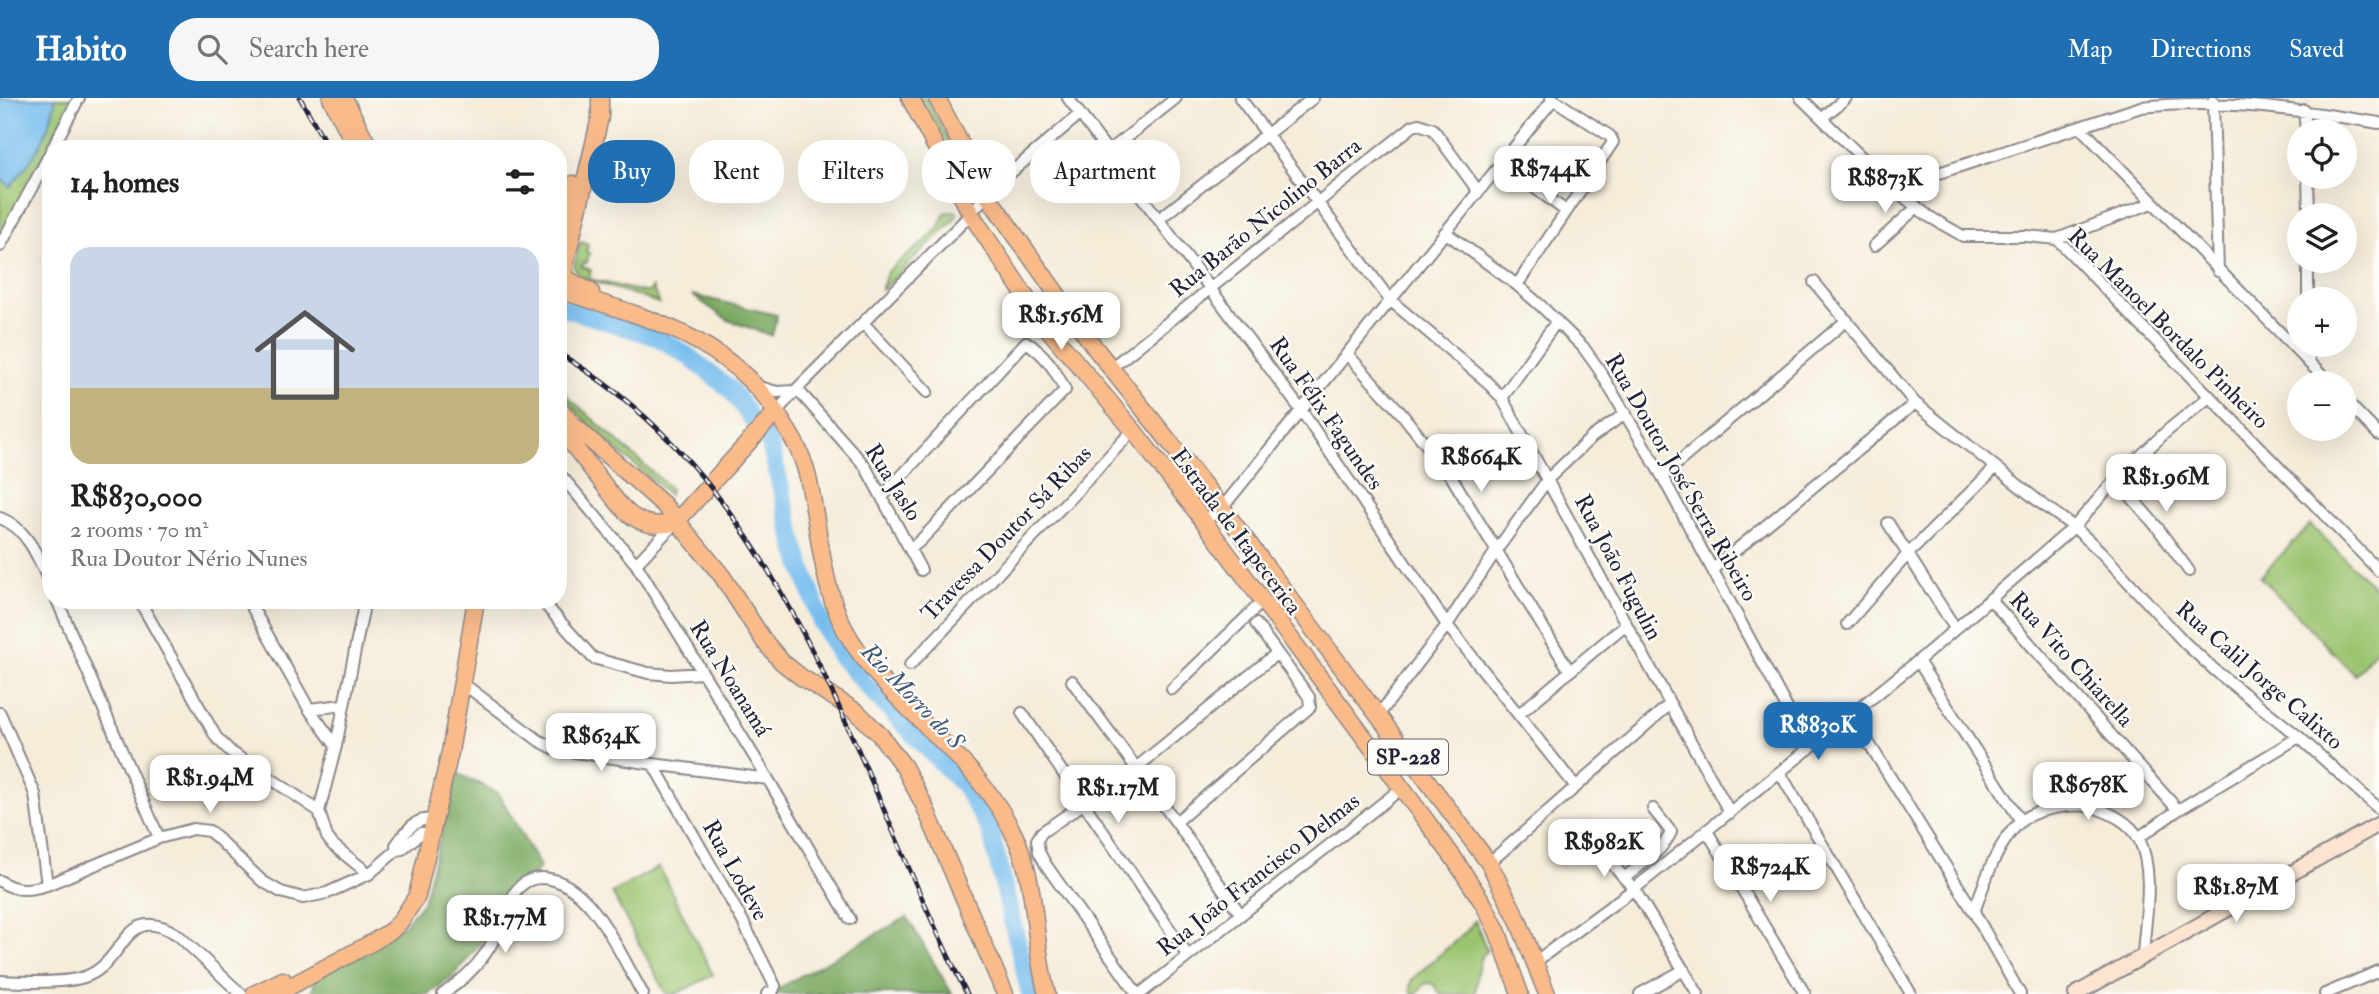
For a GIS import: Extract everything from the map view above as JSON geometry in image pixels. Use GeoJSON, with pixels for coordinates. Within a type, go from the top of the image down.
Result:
{"type":"FeatureCollection","features":[{"type":"Feature","properties":{"kind":"main road"},"geometry":{"type":"LineString","coordinates":[[331,98],[352,140]]}},
{"type":"Feature","properties":{"kind":"main road"},"geometry":{"type":"LineString","coordinates":[[344,98],[365,140]]}},
{"type":"Feature","properties":{"kind":"main road"},"geometry":{"type":"LineString","coordinates":[[567,202],[590,116],[599,98]]}},
{"type":"Feature","properties":{"kind":"main road"},"geometry":{"type":"LineString","coordinates":[[567,254],[600,117],[599,98]]}},
{"type":"Feature","properties":{"kind":"main road","name":"Estrada de Itapecerica"},"geometry":{"type":"LineString","coordinates":[[910,98],[971,214],[1043,323],[1133,430],[1453,857],[1483,903],[1503,945],[1520,994]]}},
{"type":"Feature","properties":{"kind":"main road","name":"Estrada de Itapecerica"},"geometry":{"type":"LineString","coordinates":[[937,98],[959,140]]}},
{"type":"Feature","properties":{"kind":"main road","name":"Estrada de Itapecerica"},"geometry":{"type":"LineString","coordinates":[[993,203],[1111,368],[1222,508],[1489,863],[1518,920],[1547,994]]}},
{"type":"Feature","properties":{"kind":"main road"},"geometry":{"type":"LineString","coordinates":[[567,277],[573,284],[698,340],[737,368],[756,386],[776,412],[801,452],[810,483],[823,564],[833,603],[849,637],[889,688],[966,763],[987,788],[1019,845],[1026,867],[1041,974],[1047,994]]}},
{"type":"Feature","properties":{"kind":"main road"},"geometry":{"type":"LineString","coordinates":[[567,293],[644,316]]}},
{"type":"Feature","properties":{"kind":"main road"},"geometry":{"type":"LineString","coordinates":[[1108,399],[1114,400],[1152,440],[1193,495],[1209,505],[1222,508]]}},
{"type":"Feature","properties":{"kind":"main road"},"geometry":{"type":"LineString","coordinates":[[567,440],[629,514],[650,524],[665,526],[676,522],[776,412]]}},
{"type":"Feature","properties":{"kind":"main road"},"geometry":{"type":"LineString","coordinates":[[567,418],[664,505],[722,576],[764,641],[782,662],[857,712],[881,736],[904,767],[924,805],[1005,994]]}},
{"type":"Feature","properties":{"kind":"main road"},"geometry":{"type":"LineString","coordinates":[[263,993],[356,943],[398,909],[414,877],[452,739],[476,609]]}},
{"type":"Feature","properties":{"kind":"main road"},"geometry":{"type":"LineString","coordinates":[[2076,994],[2379,824]]}},
{"type":"Feature","properties":{"kind":"main road"},"geometry":{"type":"LineString","coordinates":[[263,993],[302,986],[400,922],[422,884],[428,826]]}},
{"type":"Feature","properties":{"kind":"street"},"geometry":{"type":"LineString","coordinates":[[57,140],[79,98]]}},
{"type":"Feature","properties":{"kind":"street","name":"Rua Félix Fagundes"},"geometry":{"type":"LineString","coordinates":[[1068,98],[1099,140]]}},
{"type":"Feature","properties":{"kind":"street"},"geometry":{"type":"LineString","coordinates":[[1123,140],[1176,98]]}},
{"type":"Feature","properties":{"kind":"street","name":"Rua João Fugulin"},"geometry":{"type":"LineString","coordinates":[[1240,98],[1390,300],[1485,380],[1502,398],[1549,479],[1625,625],[1730,813]]}},
{"type":"Feature","properties":{"kind":"street"},"geometry":{"type":"LineString","coordinates":[[1159,219],[1313,98]]}},
{"type":"Feature","properties":{"kind":"street"},"geometry":{"type":"LineString","coordinates":[[1203,522],[1222,508],[1551,102],[1550,98],[1610,136],[1612,145],[1517,285]]}},
{"type":"Feature","properties":{"kind":"street","name":"Rua Manoel Bordalo Pinheiro"},"geometry":{"type":"LineString","coordinates":[[1801,98],[1916,208],[1963,236],[2057,239],[2379,571]]}},
{"type":"Feature","properties":{"kind":"street"},"geometry":{"type":"LineString","coordinates":[[1822,118],[1846,98]]}},
{"type":"Feature","properties":{"kind":"street"},"geometry":{"type":"LineString","coordinates":[[2213,100],[2218,271]]}},
{"type":"Feature","properties":{"kind":"street"},"geometry":{"type":"LineString","coordinates":[[1893,188],[2080,127],[2168,102],[2213,100],[2289,103],[2304,110],[2379,123]]}},
{"type":"Feature","properties":{"kind":"street"},"geometry":{"type":"LineString","coordinates":[[2304,110],[2305,119]]}},
{"type":"Feature","properties":{"kind":"street"},"geometry":{"type":"LineString","coordinates":[[1016,168],[1080,114]]}},
{"type":"Feature","properties":{"kind":"street","name":"Rua Barão Nicolino Barra"},"geometry":{"type":"LineString","coordinates":[[1111,368],[1413,125],[1419,124],[1433,129],[1478,191]]}},
{"type":"Feature","properties":{"kind":"street"},"geometry":{"type":"LineString","coordinates":[[2080,127],[2317,371]]}},
{"type":"Feature","properties":{"kind":"street"},"geometry":{"type":"LineString","coordinates":[[1501,163],[1566,211]]}},
{"type":"Feature","properties":{"kind":"street"},"geometry":{"type":"LineString","coordinates":[[0,246],[42,168]]}},
{"type":"Feature","properties":{"kind":"street"},"geometry":{"type":"LineString","coordinates":[[776,412],[980,203]]}},
{"type":"Feature","properties":{"kind":"street","name":"Rua Félix Fagundes"},"geometry":{"type":"LineString","coordinates":[[1147,203],[1301,410],[1447,625],[1576,787]]}},
{"type":"Feature","properties":{"kind":"street"},"geometry":{"type":"LineString","coordinates":[[2057,239],[2152,203]]}},
{"type":"Feature","properties":{"kind":"street"},"geometry":{"type":"LineString","coordinates":[[1874,246],[1916,208]]}},
{"type":"Feature","properties":{"kind":"street","name":"Rua Doutor José Serra Ribeiro"},"geometry":{"type":"LineString","coordinates":[[1445,232],[1517,285],[1583,347],[1626,413],[1662,476],[1809,749]]}},
{"type":"Feature","properties":{"kind":"street","name":"Rua Calil Jorge Calixto"},"geometry":{"type":"LineString","coordinates":[[1814,282],[1915,403],[2074,527],[2101,552],[2185,643],[2300,737],[2379,809]]}},
{"type":"Feature","properties":{"kind":"street"},"geometry":{"type":"LineString","coordinates":[[1662,476],[1847,320]]}},
{"type":"Feature","properties":{"kind":"street"},"geometry":{"type":"LineString","coordinates":[[1502,398],[1557,321]]}},
{"type":"Feature","properties":{"kind":"street"},"geometry":{"type":"LineString","coordinates":[[863,323],[927,392]]}},
{"type":"Feature","properties":{"kind":"street"},"geometry":{"type":"LineString","coordinates":[[882,497],[1026,342],[1041,352],[1065,390],[910,549]]}},
{"type":"Feature","properties":{"kind":"street"},"geometry":{"type":"LineString","coordinates":[[1347,354],[1401,413],[1451,476],[1569,670]]}},
{"type":"Feature","properties":{"kind":"street"},"geometry":{"type":"LineString","coordinates":[[2309,357],[2309,363]]}},
{"type":"Feature","properties":{"kind":"street"},"geometry":{"type":"LineString","coordinates":[[756,386],[776,392],[793,392]]}},
{"type":"Feature","properties":{"kind":"street","name":"Rua Jaslo"},"geometry":{"type":"LineString","coordinates":[[793,392],[865,466],[921,570]]}},
{"type":"Feature","properties":{"kind":"street"},"geometry":{"type":"LineString","coordinates":[[1535,962],[1634,889],[1918,661],[2074,527],[2116,479],[2167,431],[2210,397]]}},
{"type":"Feature","properties":{"kind":"street"},"geometry":{"type":"LineString","coordinates":[[1713,569],[1915,403]]}},
{"type":"Feature","properties":{"kind":"street"},"geometry":{"type":"LineString","coordinates":[[2357,412],[2379,435]]}},
{"type":"Feature","properties":{"kind":"street"},"geometry":{"type":"LineString","coordinates":[[1377,717],[1447,625],[1496,551],[1549,479],[1592,437],[1626,413]]}},
{"type":"Feature","properties":{"kind":"street","name":"Travessa Doutor Sá Ribas"},"geometry":{"type":"LineString","coordinates":[[910,665],[1133,430]]}},
{"type":"Feature","properties":{"kind":"street"},"geometry":{"type":"LineString","coordinates":[[1847,624],[1908,554],[1996,468]]}},
{"type":"Feature","properties":{"kind":"street"},"geometry":{"type":"LineString","coordinates":[[2116,479],[2157,527],[2189,571]]}},
{"type":"Feature","properties":{"kind":"street","name":"Rua Noanamá"},"geometry":{"type":"LineString","coordinates":[[567,483],[636,564],[850,919]]}},
{"type":"Feature","properties":{"kind":"street"},"geometry":{"type":"LineString","coordinates":[[0,518],[19,529],[42,566]]}},
{"type":"Feature","properties":{"kind":"street"},"geometry":{"type":"LineString","coordinates":[[636,564],[676,522]]}},
{"type":"Feature","properties":{"kind":"street"},"geometry":{"type":"LineString","coordinates":[[1888,523],[1955,628]]}},
{"type":"Feature","properties":{"kind":"street","name":"Rua Vito Chiarella"},"geometry":{"type":"LineString","coordinates":[[1990,599],[2178,810]]}},
{"type":"Feature","properties":{"kind":"street"},"geometry":{"type":"LineString","coordinates":[[1172,690],[1262,602]]}},
{"type":"Feature","properties":{"kind":"street"},"geometry":{"type":"LineString","coordinates":[[61,609],[159,838]]}},
{"type":"Feature","properties":{"kind":"street"},"geometry":{"type":"LineString","coordinates":[[144,609],[216,737],[231,752],[319,811]]}},
{"type":"Feature","properties":{"kind":"street"},"geometry":{"type":"LineString","coordinates":[[253,609],[309,709],[336,746]]}},
{"type":"Feature","properties":{"kind":"street"},"geometry":{"type":"LineString","coordinates":[[363,609],[336,746],[319,811],[332,845],[369,874]]}},
{"type":"Feature","properties":{"kind":"street"},"geometry":{"type":"LineString","coordinates":[[549,609],[593,658],[648,673],[703,673]]}},
{"type":"Feature","properties":{"kind":"street"},"geometry":{"type":"LineString","coordinates":[[1176,822],[1310,707],[1309,697],[1256,624]]}},
{"type":"Feature","properties":{"kind":"street"},"geometry":{"type":"LineString","coordinates":[[1519,714],[1625,625]]}},
{"type":"Feature","properties":{"kind":"street"},"geometry":{"type":"LineString","coordinates":[[1139,994],[1046,865],[1037,840],[1042,832],[1136,768],[1276,654]]}},
{"type":"Feature","properties":{"kind":"street"},"geometry":{"type":"LineString","coordinates":[[1918,661],[2021,821]]}},
{"type":"Feature","properties":{"kind":"street"},"geometry":{"type":"LineString","coordinates":[[1072,681],[1241,915]]}},
{"type":"Feature","properties":{"kind":"street"},"geometry":{"type":"LineString","coordinates":[[460,685],[469,688],[538,740],[555,749],[768,779]]}},
{"type":"Feature","properties":{"kind":"street"},"geometry":{"type":"LineString","coordinates":[[309,709],[343,705]]}},
{"type":"Feature","properties":{"kind":"street"},"geometry":{"type":"LineString","coordinates":[[1489,863],[1670,705]]}},
{"type":"Feature","properties":{"kind":"street"},"geometry":{"type":"LineString","coordinates":[[0,713],[35,794],[47,885]]}},
{"type":"Feature","properties":{"kind":"street"},"geometry":{"type":"LineString","coordinates":[[1022,713],[1188,956]]}},
{"type":"Feature","properties":{"kind":"street"},"geometry":{"type":"LineString","coordinates":[[1852,716],[1974,912],[2020,994]]}},
{"type":"Feature","properties":{"kind":"street"},"geometry":{"type":"LineString","coordinates":[[2138,838],[2178,810],[2300,737]]}},
{"type":"Feature","properties":{"kind":"street","name":"Rua Lodeve"},"geometry":{"type":"LineString","coordinates":[[653,764],[742,920],[775,986],[773,991],[767,994]]}},
{"type":"Feature","properties":{"kind":"street"},"geometry":{"type":"LineString","coordinates":[[1780,773],[1911,994]]}},
{"type":"Feature","properties":{"kind":"street","name":"Rua João Francisco Delmas"},"geometry":{"type":"LineString","coordinates":[[1139,994],[1402,788]]}},
{"type":"Feature","properties":{"kind":"street"},"geometry":{"type":"LineString","coordinates":[[1974,912],[1987,876],[2021,821],[2051,808],[2079,804],[2109,813],[2126,823],[2138,838],[2147,872],[2143,955]]}},
{"type":"Feature","properties":{"kind":"street"},"geometry":{"type":"LineString","coordinates":[[1624,878],[1670,837],[1669,828],[1653,808]]}},
{"type":"Feature","properties":{"kind":"street"},"geometry":{"type":"LineString","coordinates":[[0,881],[12,888],[30,890],[159,838],[193,829],[209,831],[262,881],[292,896],[312,897],[369,874],[428,826]]}},
{"type":"Feature","properties":{"kind":"street"},"geometry":{"type":"LineString","coordinates":[[1707,831],[1805,994]]}},
{"type":"Feature","properties":{"kind":"street"},"geometry":{"type":"LineString","coordinates":[[1599,849],[1634,889],[1698,994]]}},
{"type":"Feature","properties":{"kind":"street"},"geometry":{"type":"LineString","coordinates":[[443,994],[462,981],[482,960],[494,942],[520,885],[540,878],[562,884],[586,901],[605,926],[643,994]]}},
{"type":"Feature","properties":{"kind":"street"},"geometry":{"type":"LineString","coordinates":[[0,981],[77,980],[91,975],[110,960],[132,931],[142,925],[151,924],[178,935],[241,994]]}},
{"type":"Feature","properties":{"kind":"street"},"geometry":{"type":"LineString","coordinates":[[1640,994],[1684,970]]}},
{"type":"Feature","properties":{"kind":"street"},"geometry":{"type":"LineString","coordinates":[[2325,994],[2379,971]]}},
{"type":"Feature","properties":{"kind":"green space"},"geometry":{"type":"Polygon","coordinates":[[[0,98],[75,98],[53,140],[42,140],[42,160],[0,240],[0,98]]]}},
{"type":"Feature","properties":{"kind":"green space"},"geometry":{"type":"Polygon","coordinates":[[[919,98],[926,98],[948,140],[941,140],[919,98]]]}},
{"type":"Feature","properties":{"kind":"green space"},"geometry":{"type":"Polygon","coordinates":[[[956,211],[954,220],[881,291],[887,272],[938,228],[945,213],[956,211]]]}},
{"type":"Feature","properties":{"kind":"green space"},"geometry":{"type":"Polygon","coordinates":[[[580,242],[588,244],[587,263],[581,266],[591,270],[589,279],[643,292],[649,292],[652,287],[659,303],[580,277],[574,267],[580,242]]]}},
{"type":"Feature","properties":{"kind":"green space"},"geometry":{"type":"Polygon","coordinates":[[[692,295],[777,315],[772,336],[728,320],[692,295]]]}},
{"type":"Feature","properties":{"kind":"green space"},"geometry":{"type":"Polygon","coordinates":[[[567,395],[670,488],[669,495],[605,440],[573,407],[567,395]]]}},
{"type":"Feature","properties":{"kind":"green space"},"geometry":{"type":"Polygon","coordinates":[[[2310,525],[2379,592],[2379,646],[2355,675],[2260,577],[2310,525]]]}},
{"type":"Feature","properties":{"kind":"green space"},"geometry":{"type":"Polygon","coordinates":[[[457,773],[498,793],[540,867],[495,919],[477,948],[450,979],[428,994],[312,994],[315,977],[405,924],[423,902],[457,773]]]}},
{"type":"Feature","properties":{"kind":"green space"},"geometry":{"type":"Polygon","coordinates":[[[659,867],[713,975],[676,994],[666,994],[612,893],[659,867]]]}},
{"type":"Feature","properties":{"kind":"green space"},"geometry":{"type":"Polygon","coordinates":[[[907,917],[952,994],[768,994],[907,917]]]}},
{"type":"Feature","properties":{"kind":"green space"},"geometry":{"type":"Polygon","coordinates":[[[1475,920],[1487,951],[1480,960],[1475,994],[1441,994],[1433,984],[1426,983],[1416,994],[1412,994],[1412,979],[1467,931],[1475,920]]]}},
{"type":"Feature","properties":{"kind":"water"},"geometry":{"type":"Polygon","coordinates":[[[0,98],[56,98],[40,146],[27,165],[10,187],[0,178],[0,98]]]}},
{"type":"Feature","properties":{"kind":"waterway","name":"Rio Morro do S"},"geometry":{"type":"LineString","coordinates":[[567,309],[659,338],[688,356],[731,390],[753,421]]}},
{"type":"Feature","properties":{"kind":"waterway","name":"Rio Morro do S"},"geometry":{"type":"LineString","coordinates":[[760,431],[770,444],[796,548],[821,622],[840,656],[964,786],[990,830],[1030,994]]}},
{"type":"Feature","properties":{"kind":"railway"},"geometry":{"type":"LineString","coordinates":[[300,98],[324,140]]}},
{"type":"Feature","properties":{"kind":"railway"},"geometry":{"type":"LineString","coordinates":[[567,360],[638,411],[704,479],[759,556],[807,640],[967,994]]}}]}
